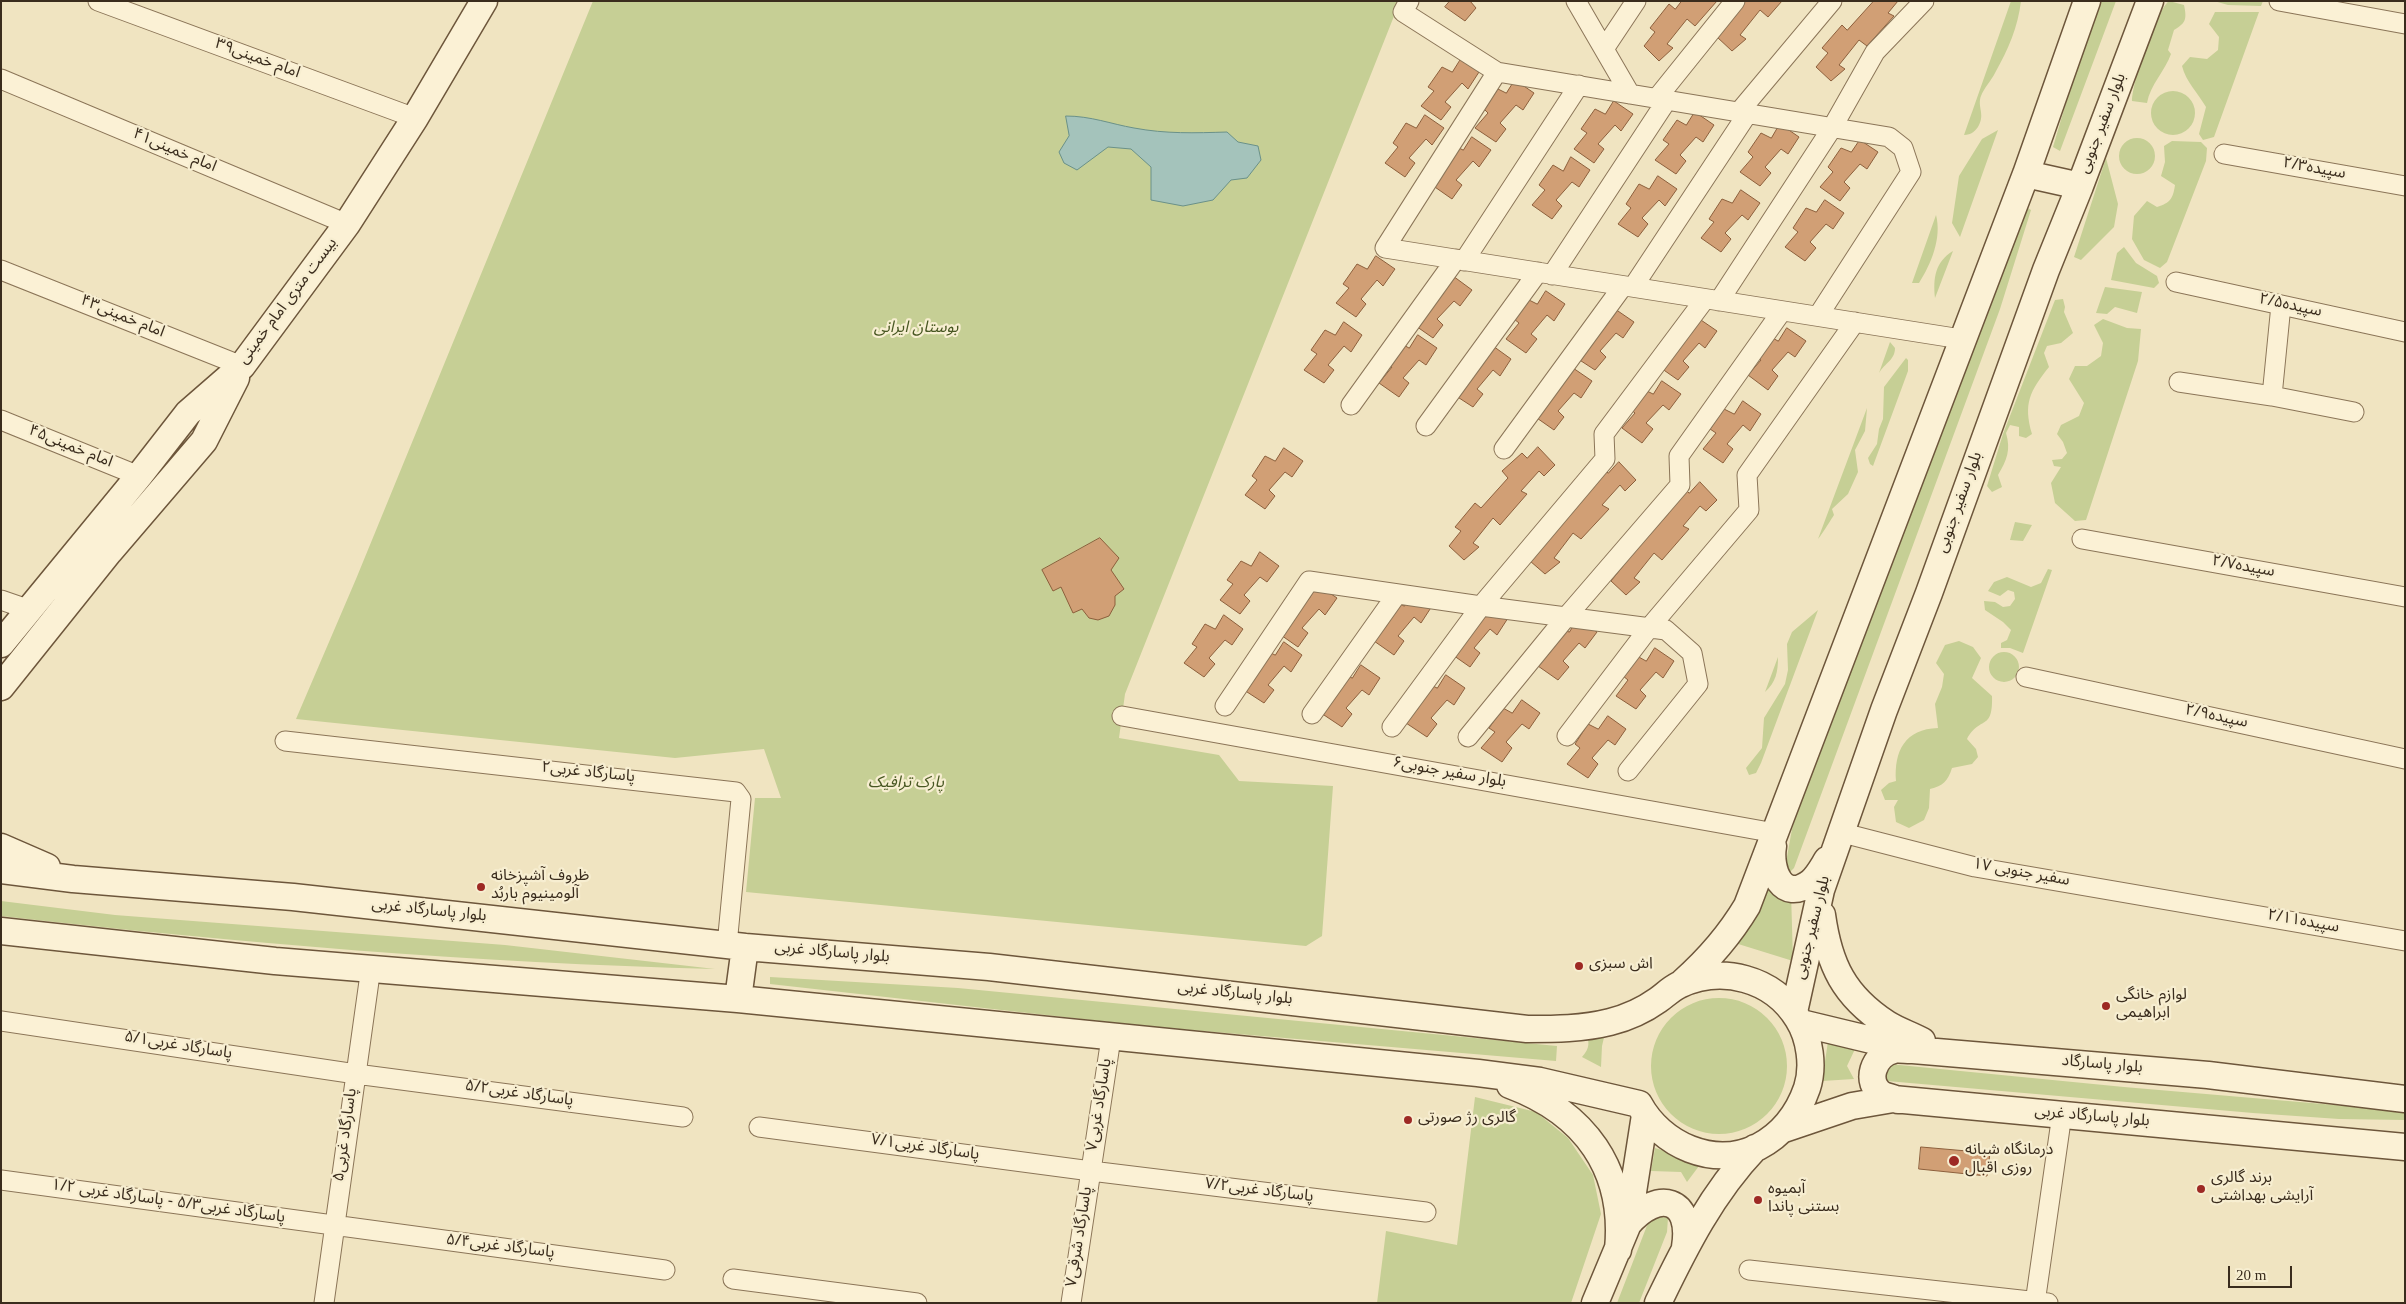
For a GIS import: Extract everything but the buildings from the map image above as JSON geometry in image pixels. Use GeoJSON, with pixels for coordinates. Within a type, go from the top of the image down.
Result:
{"type":"FeatureCollection","features":[{"type":"Feature","properties":{"kind":"main road","name":"بیست متری امام خمینی"},"geometry":{"type":"LineString","coordinates":[[1,644],[139,476],[188,413],[242,366],[347,224],[415,118],[484,1]]}},
{"type":"Feature","properties":{"kind":"main road"},"geometry":{"type":"LineString","coordinates":[[1678,985],[1714,954],[1747,906],[1961,339],[2026,174],[2087,1]]}},
{"type":"Feature","properties":{"kind":"main road","name":"بلوار سفیر جنوبی"},"geometry":{"type":"LineString","coordinates":[[1797,1017],[1822,890],[1884,710],[1929,593],[2046,270],[2150,1]]}},
{"type":"Feature","properties":{"kind":"main road"},"geometry":{"type":"LineString","coordinates":[[2026,174],[2080,186]]}},
{"type":"Feature","properties":{"kind":"main road"},"geometry":{"type":"LineString","coordinates":[[1,687],[110,552],[204,440],[242,366]]}},
{"type":"Feature","properties":{"kind":"main road"},"geometry":{"type":"LineString","coordinates":[[1775,833],[1772,866],[1780,882],[1789,888],[1800,888],[1816,877],[1843,833]]}},
{"type":"Feature","properties":{"kind":"main road"},"geometry":{"type":"LineString","coordinates":[[1,847],[73,879]]}},
{"type":"Feature","properties":{"kind":"main road","name":"بلوار پاسارگاد غربی"},"geometry":{"type":"LineString","coordinates":[[1,870],[73,879],[293,897],[736,946],[989,967],[1527,1029],[1562,1029],[1610,1022],[1638,1011],[1658,1000],[1678,985]]}},
{"type":"Feature","properties":{"kind":"main road"},"geometry":{"type":"LineString","coordinates":[[1820,900],[1826,945],[1837,972],[1850,993],[1868,1010],[1889,1025],[1945,1053]]}},
{"type":"Feature","properties":{"kind":"main road"},"geometry":{"type":"LineString","coordinates":[[1,931],[275,961],[371,967],[738,999],[1111,1038],[1478,1073],[1540,1081],[1642,1109],[1661,1133],[1682,1147],[1706,1154],[1731,1154],[1755,1148],[1770,1140],[1784,1129],[1801,1106],[1810,1079],[1810,1050],[1797,1017],[1779,996],[1762,984],[1741,977],[1720,975],[1698,978],[1678,985]]}},
{"type":"Feature","properties":{"kind":"main road"},"geometry":{"type":"LineString","coordinates":[[736,946],[738,999]]}},
{"type":"Feature","properties":{"kind":"main road","name":"بلوار پاسارگاد"},"geometry":{"type":"LineString","coordinates":[[1797,1017],[1913,1050],[2208,1075],[2405,1098]]}},
{"type":"Feature","properties":{"kind":"main road"},"geometry":{"type":"LineString","coordinates":[[1898,1100],[1882,1094],[1876,1087],[1872,1076],[1875,1064],[1883,1055],[1894,1050],[1913,1050]]}},
{"type":"Feature","properties":{"kind":"main road"},"geometry":{"type":"LineString","coordinates":[[1478,1073],[1519,1089],[1561,1111],[1592,1143],[1605,1165],[1612,1182],[1620,1226],[1618,1250]]}},
{"type":"Feature","properties":{"kind":"main road","name":"بلوار پاسارگاد غربی"},"geometry":{"type":"LineString","coordinates":[[1784,1129],[1852,1106],[1898,1100],[2405,1147]]}},
{"type":"Feature","properties":{"kind":"main road"},"geometry":{"type":"LineString","coordinates":[[1595,1303],[1628,1224],[1642,1109]]}},
{"type":"Feature","properties":{"kind":"main road"},"geometry":{"type":"LineString","coordinates":[[1658,1303],[1702,1216],[1739,1165],[1755,1148]]}},
{"type":"Feature","properties":{"kind":"main road"},"geometry":{"type":"LineString","coordinates":[[1628,1224],[1648,1206],[1659,1202],[1670,1202],[1677,1207],[1686,1224],[1685,1247]]}},
{"type":"Feature","properties":{"kind":"street","name":"امام خمینی۳۹"},"geometry":{"type":"LineString","coordinates":[[98,1],[415,118]]}},
{"type":"Feature","properties":{"kind":"street"},"geometry":{"type":"LineString","coordinates":[[1409,1],[1403,12],[1497,72],[1890,137],[1903,148],[1910,172],[1818,316]]}},
{"type":"Feature","properties":{"kind":"street"},"geometry":{"type":"LineString","coordinates":[[1576,1],[1630,94]]}},
{"type":"Feature","properties":{"kind":"street"},"geometry":{"type":"LineString","coordinates":[[1604,49],[1636,1]]}},
{"type":"Feature","properties":{"kind":"street"},"geometry":{"type":"LineString","coordinates":[[1426,426],[1545,274],[1662,99],[1735,1]]}},
{"type":"Feature","properties":{"kind":"street"},"geometry":{"type":"LineString","coordinates":[[1504,449],[1628,287],[1743,113],[1832,1]]}},
{"type":"Feature","properties":{"kind":"street"},"geometry":{"type":"LineString","coordinates":[[1392,727],[1481,606],[1605,459],[1604,434],[1712,300],[1832,128],[1875,52],[1924,1]]}},
{"type":"Feature","properties":{"kind":"street"},"geometry":{"type":"LineString","coordinates":[[2279,1],[2405,24]]}},
{"type":"Feature","properties":{"kind":"street"},"geometry":{"type":"LineString","coordinates":[[1497,72],[1385,248],[1961,339]]}},
{"type":"Feature","properties":{"kind":"street","name":"امام خمینی۴۱"},"geometry":{"type":"LineString","coordinates":[[1,79],[347,224]]}},
{"type":"Feature","properties":{"kind":"street"},"geometry":{"type":"LineString","coordinates":[[1351,405],[1460,260],[1579,85]]}},
{"type":"Feature","properties":{"kind":"street","name":"سپیده۲/۳"},"geometry":{"type":"LineString","coordinates":[[2224,154],[2405,186]]}},
{"type":"Feature","properties":{"kind":"street","name":"امام خمینی۴۳"},"geometry":{"type":"LineString","coordinates":[[1,270],[242,366]]}},
{"type":"Feature","properties":{"kind":"street","name":"سپیده۲/۵"},"geometry":{"type":"LineString","coordinates":[[2176,282],[2405,332]]}},
{"type":"Feature","properties":{"kind":"street"},"geometry":{"type":"LineString","coordinates":[[2272,396],[2281,305]]}},
{"type":"Feature","properties":{"kind":"street"},"geometry":{"type":"LineString","coordinates":[[1468,737],[1567,616],[1680,485],[1679,456],[1782,311]]}},
{"type":"Feature","properties":{"kind":"street"},"geometry":{"type":"LineString","coordinates":[[1568,736],[1649,628],[1749,510],[1747,475],[1855,322]]}},
{"type":"Feature","properties":{"kind":"street"},"geometry":{"type":"LineString","coordinates":[[2179,382],[2272,396],[2354,412]]}},
{"type":"Feature","properties":{"kind":"street","name":"امام خمینی۴۵"},"geometry":{"type":"LineString","coordinates":[[1,420],[139,476]]}},
{"type":"Feature","properties":{"kind":"street","name":"سپیده۲/۷"},"geometry":{"type":"LineString","coordinates":[[2082,539],[2405,597]]}},
{"type":"Feature","properties":{"kind":"street"},"geometry":{"type":"LineString","coordinates":[[1225,706],[1309,581],[1666,630],[1692,653],[1698,684],[1628,771]]}},
{"type":"Feature","properties":{"kind":"street"},"geometry":{"type":"LineString","coordinates":[[1312,714],[1397,594]]}},
{"type":"Feature","properties":{"kind":"street"},"geometry":{"type":"LineString","coordinates":[[1,600],[30,610]]}},
{"type":"Feature","properties":{"kind":"street","name":"سپیده۲/۹"},"geometry":{"type":"LineString","coordinates":[[2026,677],[2405,759]]}},
{"type":"Feature","properties":{"kind":"street","name":"بلوار سفیر جنوبی۶"},"geometry":{"type":"LineString","coordinates":[[1122,716],[1775,833]]}},
{"type":"Feature","properties":{"kind":"street","name":"پاسارگاد غربی۲"},"geometry":{"type":"LineString","coordinates":[[285,741],[720,788],[736,792],[740,799],[740,808],[736,946]]}},
{"type":"Feature","properties":{"kind":"street","name":"سفیر جنوبی ۱۷"},"geometry":{"type":"LineString","coordinates":[[1843,833],[1975,866],[2200,906]]}},
{"type":"Feature","properties":{"kind":"street","name":"سپیده۲/۱۱"},"geometry":{"type":"LineString","coordinates":[[2200,906],[2405,940]]}},
{"type":"Feature","properties":{"kind":"street","name":"پاسارگاد غربی۵"},"geometry":{"type":"LineString","coordinates":[[324,1303],[371,967]]}},
{"type":"Feature","properties":{"kind":"street","name":"پاسارگاد غربی۵/۱"},"geometry":{"type":"LineString","coordinates":[[1,1020],[356,1074]]}},
{"type":"Feature","properties":{"kind":"street","name":"پاسارگاد غربی۷"},"geometry":{"type":"LineString","coordinates":[[1091,1171],[1111,1038]]}},
{"type":"Feature","properties":{"kind":"street","name":"پاسارگاد غربی۵/۲"},"geometry":{"type":"LineString","coordinates":[[356,1074],[683,1117]]}},
{"type":"Feature","properties":{"kind":"street"},"geometry":{"type":"LineString","coordinates":[[1749,1270],[2040,1302],[2062,1114]]}},
{"type":"Feature","properties":{"kind":"street","name":"پاسارگاد غربی۷/۱"},"geometry":{"type":"LineString","coordinates":[[759,1127],[1091,1171]]}},
{"type":"Feature","properties":{"kind":"street","name":"پاسارگاد غربی۷/۲"},"geometry":{"type":"LineString","coordinates":[[1091,1171],[1426,1212]]}},
{"type":"Feature","properties":{"kind":"street","name":"پاسارگاد شرقی۷"},"geometry":{"type":"LineString","coordinates":[[1071,1303],[1091,1171]]}},
{"type":"Feature","properties":{"kind":"street","name":"پاسارگاد غربی۵/۳ - پاسارگاد غربی ۱/۲"},"geometry":{"type":"LineString","coordinates":[[1,1180],[334,1227]]}},
{"type":"Feature","properties":{"kind":"street","name":"پاسارگاد غربی۵/۴"},"geometry":{"type":"LineString","coordinates":[[334,1227],[665,1270]]}},
{"type":"Feature","properties":{"kind":"street"},"geometry":{"type":"LineString","coordinates":[[733,1279],[917,1303]]}},
{"type":"Feature","properties":{"kind":"green space","name":"بوستان ایرانی"},"geometry":{"type":"Polygon","coordinates":[[[593,1],[1400,1],[1125,694],[1119,738],[1219,755],[1239,781],[1333,786],[1322,936],[1306,946],[746,892],[755,798],[781,798],[764,749],[675,758],[296,719],[356,579],[593,1]]]}},
{"type":"Feature","properties":{"kind":"green space"},"geometry":{"type":"Polygon","coordinates":[[[2011,1],[2021,1],[2018,20],[2012,38],[2000,64],[1981,96],[1981,121],[1973,132],[1964,135],[2011,1]]]}},
{"type":"Feature","properties":{"kind":"green space"},"geometry":{"type":"Polygon","coordinates":[[[2096,1],[2116,1],[2060,151],[2053,147],[2096,1]]]}},
{"type":"Feature","properties":{"kind":"green space"},"geometry":{"type":"Polygon","coordinates":[[[2169,1],[2184,5],[2185,20],[2174,30],[2168,50],[2171,54],[2151,90],[2147,103],[2132,101],[2136,78],[2145,48],[2157,19],[2169,1]]]}},
{"type":"Feature","properties":{"kind":"green space"},"geometry":{"type":"Polygon","coordinates":[[[2214,1],[2263,1],[2261,6],[2228,5],[2214,1]]]}},
{"type":"Feature","properties":{"kind":"green space"},"geometry":{"type":"Polygon","coordinates":[[[2215,12],[2259,12],[2214,137],[2203,140],[2199,134],[2206,107],[2189,82],[2182,66],[2190,57],[2207,59],[2218,50],[2219,37],[2209,24],[2215,12]]]}},
{"type":"Feature","properties":{"kind":"green space"},"geometry":{"type":"Polygon","coordinates":[[[2177,91],[2189,97],[2194,104],[2194,122],[2189,129],[2182,134],[2169,135],[2161,132],[2154,125],[2151,109],[2154,101],[2161,94],[2177,91]]]}},
{"type":"Feature","properties":{"kind":"green space"},"geometry":{"type":"Polygon","coordinates":[[[1998,130],[1960,237],[1952,223],[1959,176],[1982,139],[1998,130]]]}},
{"type":"Feature","properties":{"kind":"green space"},"geometry":{"type":"Polygon","coordinates":[[[2137,138],[2144,139],[2150,143],[2154,149],[2154,163],[2150,169],[2144,173],[2137,174],[2130,173],[2124,169],[2120,163],[2119,156],[2120,149],[2124,143],[2130,139],[2137,138]]]}},
{"type":"Feature","properties":{"kind":"green space"},"geometry":{"type":"Polygon","coordinates":[[[2172,141],[2201,142],[2207,148],[2206,161],[2167,262],[2160,268],[2144,260],[2132,239],[2134,216],[2147,201],[2157,207],[2168,202],[2172,197],[2175,185],[2161,176],[2165,162],[2164,146],[2172,141]]]}},
{"type":"Feature","properties":{"kind":"green space"},"geometry":{"type":"Polygon","coordinates":[[[2106,158],[2118,204],[2114,227],[2081,260],[2074,257],[2106,158]]]}},
{"type":"Feature","properties":{"kind":"green space"},"geometry":{"type":"Polygon","coordinates":[[[2024,206],[2031,210],[2000,309],[1794,868],[1790,872],[1785,868],[1792,829],[1815,755],[2024,206]]]}},
{"type":"Feature","properties":{"kind":"green space"},"geometry":{"type":"Polygon","coordinates":[[[1936,215],[1938,233],[1928,268],[1919,283],[1912,283],[1936,215]]]}},
{"type":"Feature","properties":{"kind":"green space"},"geometry":{"type":"Polygon","coordinates":[[[2124,247],[2136,263],[2157,276],[2159,283],[2154,288],[2111,280],[2117,253],[2124,247]]]}},
{"type":"Feature","properties":{"kind":"green space"},"geometry":{"type":"Polygon","coordinates":[[[1953,251],[1935,298],[1934,284],[1936,271],[1942,260],[1953,251]]]}},
{"type":"Feature","properties":{"kind":"green space"},"geometry":{"type":"Polygon","coordinates":[[[2105,287],[2142,292],[2137,313],[2115,307],[2107,314],[2096,313],[2105,287]]]}},
{"type":"Feature","properties":{"kind":"green space"},"geometry":{"type":"Polygon","coordinates":[[[2063,299],[2064,312],[2073,333],[2061,343],[2047,346],[2044,353],[2049,367],[2037,383],[2028,406],[2032,434],[2026,438],[2019,436],[2019,427],[2010,425],[2006,433],[2007,455],[1998,475],[2002,487],[1992,492],[1987,486],[2003,434],[2055,300],[2063,299]]]}},
{"type":"Feature","properties":{"kind":"green space"},"geometry":{"type":"Polygon","coordinates":[[[2103,319],[2127,328],[2141,329],[2138,361],[2086,520],[2075,521],[2055,503],[2051,483],[2061,467],[2054,466],[2052,460],[2062,459],[2067,453],[2063,442],[2057,434],[2061,425],[2079,416],[2084,403],[2069,379],[2075,366],[2087,366],[2101,356],[2103,343],[2094,325],[2103,319]]]}},
{"type":"Feature","properties":{"kind":"green space"},"geometry":{"type":"Polygon","coordinates":[[[1890,342],[1895,348],[1895,352],[1892,359],[1879,373],[1890,342]]]}},
{"type":"Feature","properties":{"kind":"green space"},"geometry":{"type":"Polygon","coordinates":[[[1906,358],[1908,360],[1908,371],[1873,466],[1868,458],[1877,444],[1879,429],[1883,419],[1884,387],[1906,358]]]}},
{"type":"Feature","properties":{"kind":"green space"},"geometry":{"type":"Polygon","coordinates":[[[1867,408],[1865,431],[1855,450],[1858,472],[1848,494],[1832,509],[1834,515],[1818,539],[1867,408]]]}},
{"type":"Feature","properties":{"kind":"green space"},"geometry":{"type":"Polygon","coordinates":[[[2015,522],[2032,525],[2023,541],[2010,540],[2015,522]]]}},
{"type":"Feature","properties":{"kind":"green space"},"geometry":{"type":"Polygon","coordinates":[[[2048,569],[2052,570],[2023,653],[2010,648],[2001,648],[2001,643],[2007,640],[2011,630],[1985,610],[1984,601],[1995,602],[2003,607],[2010,606],[2015,599],[2014,592],[2008,590],[2000,596],[1988,591],[1994,582],[2007,577],[2031,587],[2041,583],[2048,569]]]}},
{"type":"Feature","properties":{"kind":"green space"},"geometry":{"type":"Polygon","coordinates":[[[1818,610],[1761,763],[1756,773],[1749,775],[1746,768],[1762,748],[1764,718],[1785,684],[1788,670],[1787,644],[1792,632],[1818,610]]]}},
{"type":"Feature","properties":{"kind":"green space"},"geometry":{"type":"Polygon","coordinates":[[[1959,641],[1973,647],[1981,658],[1972,678],[1992,696],[1990,715],[1967,739],[1976,749],[1978,757],[1972,764],[1952,768],[1944,782],[1930,789],[1929,808],[1924,820],[1909,828],[1896,822],[1894,807],[1898,800],[1885,800],[1881,790],[1889,783],[1896,781],[1897,760],[1900,751],[1910,737],[1917,732],[1938,728],[1935,704],[1942,687],[1944,674],[1936,663],[1945,645],[1959,641]]]}},
{"type":"Feature","properties":{"kind":"green space"},"geometry":{"type":"Polygon","coordinates":[[[2004,652],[2014,657],[2019,667],[2014,677],[2004,682],[1994,677],[1989,667],[1994,657],[2004,652]]]}},
{"type":"Feature","properties":{"kind":"green space"},"geometry":{"type":"Polygon","coordinates":[[[1778,657],[1776,676],[1765,692],[1778,657]]]}},
{"type":"Feature","properties":{"kind":"green space"},"geometry":{"type":"Polygon","coordinates":[[[1765,885],[1791,892],[1793,961],[1735,943],[1765,885]]]}},
{"type":"Feature","properties":{"kind":"green space"},"geometry":{"type":"Polygon","coordinates":[[[1,901],[115,915],[505,945],[715,969],[447,957],[179,935],[1,916],[1,901]]]}},
{"type":"Feature","properties":{"kind":"green space"},"geometry":{"type":"Polygon","coordinates":[[[770,977],[958,988],[1557,1046],[1556,1061],[1144,1026],[770,984],[770,977]]]}},
{"type":"Feature","properties":{"kind":"green space"},"geometry":{"type":"Polygon","coordinates":[[[1719,998],[1745,1003],[1767,1018],[1782,1040],[1787,1066],[1782,1092],[1767,1114],[1745,1129],[1719,1134],[1693,1129],[1671,1114],[1656,1092],[1651,1066],[1656,1040],[1671,1018],[1693,1003],[1719,998]]]}},
{"type":"Feature","properties":{"kind":"green space"},"geometry":{"type":"Polygon","coordinates":[[[1606,1029],[1602,1046],[1601,1067],[1582,1057],[1587,1051],[1588,1045],[1585,1031],[1606,1029]]]}},
{"type":"Feature","properties":{"kind":"green space"},"geometry":{"type":"Polygon","coordinates":[[[1829,1035],[1856,1047],[1847,1066],[1854,1079],[1822,1081],[1829,1035]]]}},
{"type":"Feature","properties":{"kind":"green space"},"geometry":{"type":"Polygon","coordinates":[[[1889,1064],[2124,1087],[2405,1111],[2405,1120],[2339,1119],[2253,1113],[1887,1081],[1882,1077],[1889,1064]]]}},
{"type":"Feature","properties":{"kind":"green space"},"geometry":{"type":"Polygon","coordinates":[[[1475,1097],[1536,1112],[1568,1138],[1593,1175],[1601,1214],[1571,1303],[1377,1303],[1386,1231],[1457,1245],[1475,1097]]]}},
{"type":"Feature","properties":{"kind":"green space"},"geometry":{"type":"Polygon","coordinates":[[[1655,1148],[1702,1162],[1687,1182],[1681,1172],[1651,1171],[1655,1148]]]}},
{"type":"Feature","properties":{"kind":"green space"},"geometry":{"type":"Polygon","coordinates":[[[1656,1216],[1668,1218],[1667,1232],[1639,1303],[1617,1303],[1648,1223],[1656,1216]]]}},
{"type":"Feature","properties":{"kind":"water"},"geometry":{"type":"Polygon","coordinates":[[[1066,116],[1084,117],[1134,128],[1158,131],[1192,133],[1227,132],[1238,142],[1258,146],[1261,160],[1247,178],[1231,180],[1213,200],[1183,206],[1151,200],[1151,167],[1131,149],[1108,147],[1077,170],[1064,163],[1059,152],[1069,136],[1066,116]]]}},
{"type":"Feature","properties":{"kind":"place","name":"ظروف آشپزخانه آلومینیوم باربُد"},"geometry":{"type":"Point","coordinates":[481,887]}},
{"type":"Feature","properties":{"kind":"place","name":"اش سبزی"},"geometry":{"type":"Point","coordinates":[1579,966]}},
{"type":"Feature","properties":{"kind":"place","name":"لوازم خانگی ابراهیمی"},"geometry":{"type":"Point","coordinates":[2106,1006]}},
{"type":"Feature","properties":{"kind":"place","name":"گالری رژ صورتی"},"geometry":{"type":"Point","coordinates":[1408,1120]}},
{"type":"Feature","properties":{"kind":"place","name":"درمانگاه شبانه روزی اقبال"},"geometry":{"type":"Point","coordinates":[1954,1161]}},
{"type":"Feature","properties":{"kind":"place","name":"برند گالری آرایشی بهداشتی"},"geometry":{"type":"Point","coordinates":[2201,1189]}},
{"type":"Feature","properties":{"kind":"place","name":"آبمیوه بستنی پاندا"},"geometry":{"type":"Point","coordinates":[1758,1200]}},
{"type":"Feature","properties":{"kind":"park label","name":"پارک ترافیک"},"geometry":{"type":"Point","coordinates":[906,785]}}]}
